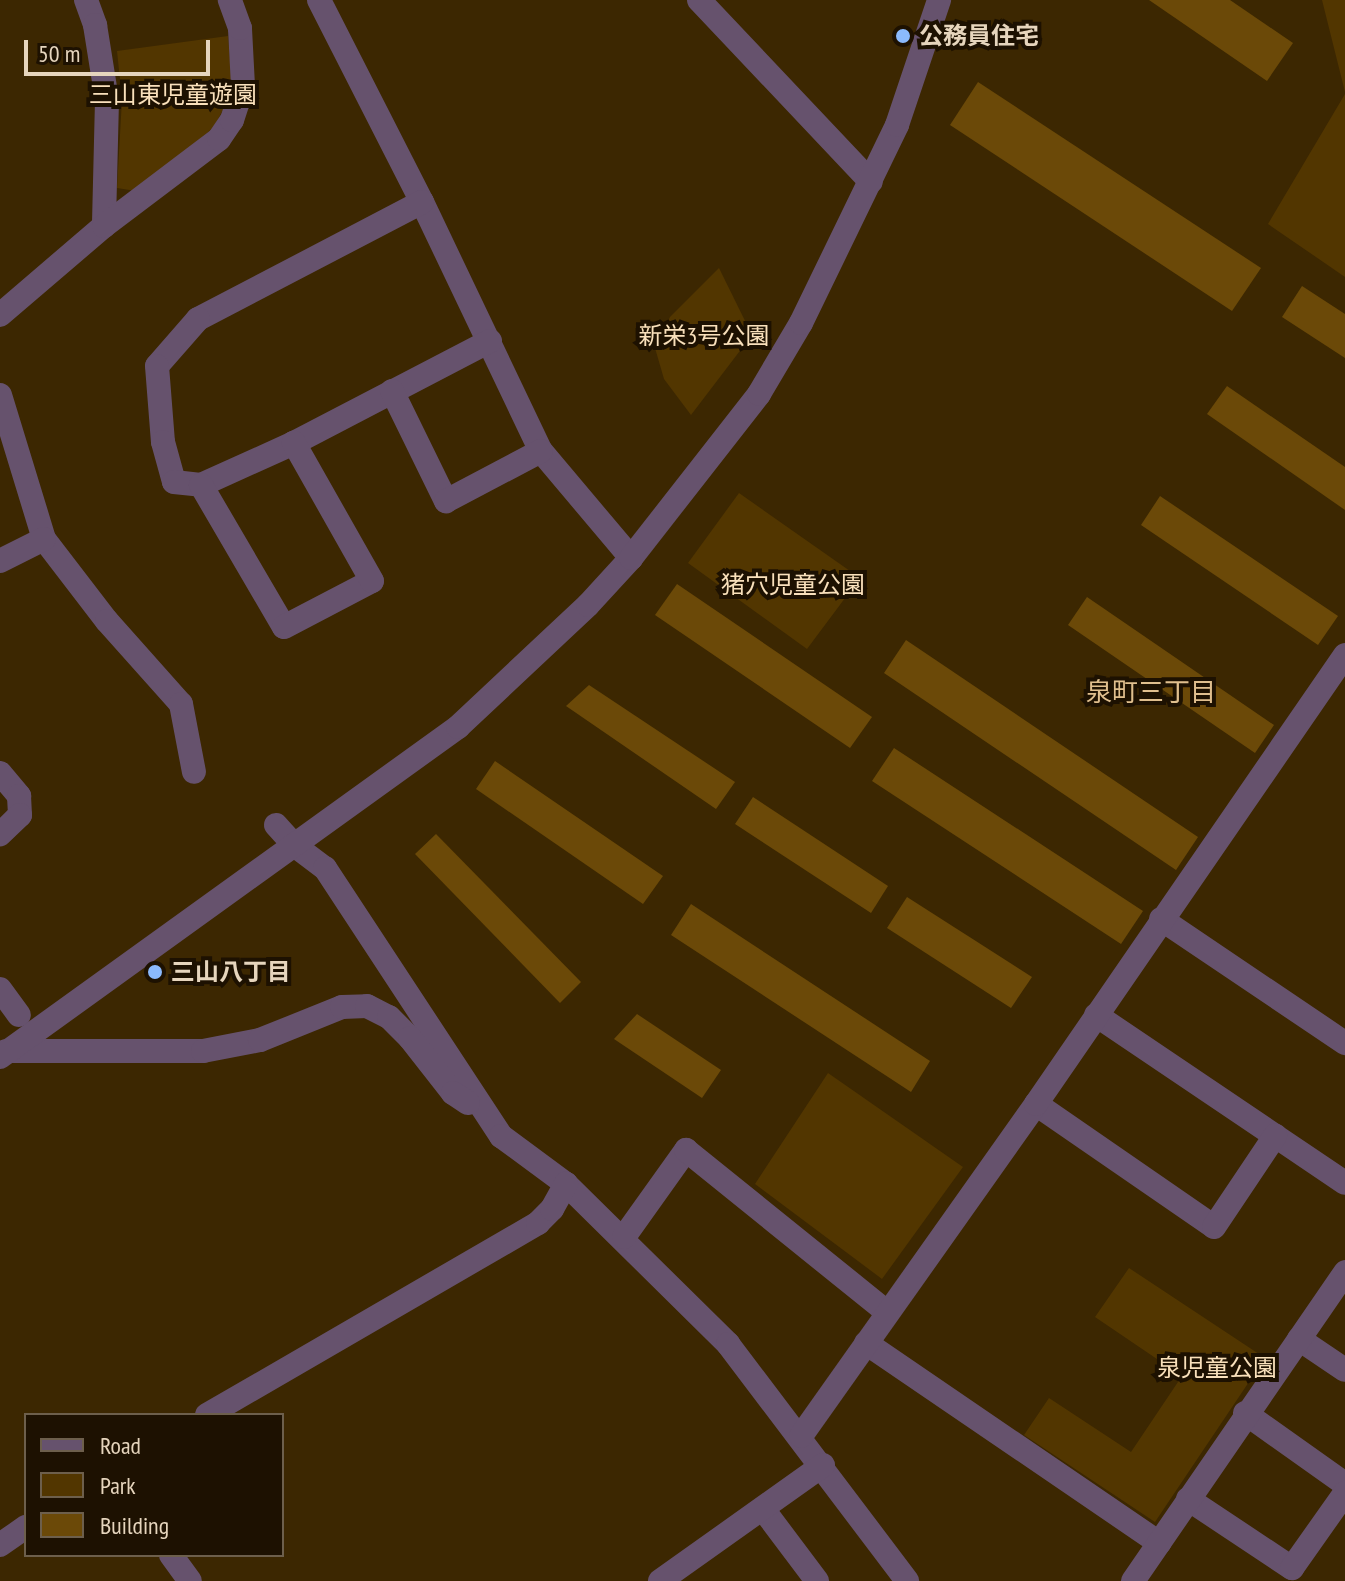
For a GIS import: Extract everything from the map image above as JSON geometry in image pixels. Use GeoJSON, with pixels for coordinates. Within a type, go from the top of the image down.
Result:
{"type":"FeatureCollection","features":[{"type":"Feature","properties":{"kind":"street"},"geometry":{"type":"LineString","coordinates":[[86,0],[95,25],[107,100],[104,226]]}},
{"type":"Feature","properties":{"kind":"street"},"geometry":{"type":"LineString","coordinates":[[0,315],[104,226],[219,139],[240,103],[244,65],[240,28],[230,0]]}},
{"type":"Feature","properties":{"kind":"street"},"geometry":{"type":"LineString","coordinates":[[319,0],[422,202],[541,451],[631,558]]}},
{"type":"Feature","properties":{"kind":"street"},"geometry":{"type":"LineString","coordinates":[[699,0],[871,182]]}},
{"type":"Feature","properties":{"kind":"street"},"geometry":{"type":"LineString","coordinates":[[3,1052],[458,727],[588,605],[631,558],[759,394],[801,323],[897,125],[934,2]]}},
{"type":"Feature","properties":{"kind":"street"},"geometry":{"type":"LineString","coordinates":[[422,202],[198,319],[157,366],[163,442],[174,482],[201,485],[294,443],[490,341]]}},
{"type":"Feature","properties":{"kind":"street"},"geometry":{"type":"LineString","coordinates":[[392,391],[446,501],[541,451]]}},
{"type":"Feature","properties":{"kind":"street"},"geometry":{"type":"LineString","coordinates":[[0,395],[44,539],[107,621],[181,704],[194,772]]}},
{"type":"Feature","properties":{"kind":"street"},"geometry":{"type":"LineString","coordinates":[[201,485],[284,627],[372,581],[294,443]]}},
{"type":"Feature","properties":{"kind":"street"},"geometry":{"type":"LineString","coordinates":[[0,561],[44,539]]}},
{"type":"Feature","properties":{"kind":"street"},"geometry":{"type":"LineString","coordinates":[[801,1436],[1036,1104],[1345,655]]}},
{"type":"Feature","properties":{"kind":"street"},"geometry":{"type":"LineString","coordinates":[[0,773],[19,796],[20,815],[0,834]]}},
{"type":"Feature","properties":{"kind":"street"},"geometry":{"type":"LineString","coordinates":[[276,825],[294,845],[325,868],[501,1136],[566,1184],[624,1237],[728,1344],[823,1465],[907,1581]]}},
{"type":"Feature","properties":{"kind":"street"},"geometry":{"type":"LineString","coordinates":[[1161,919],[1345,1043]]}},
{"type":"Feature","properties":{"kind":"street"},"geometry":{"type":"LineString","coordinates":[[0,989],[19,1015]]}},
{"type":"Feature","properties":{"kind":"street"},"geometry":{"type":"LineString","coordinates":[[3,1052],[203,1051],[260,1040],[342,1007],[367,1006],[389,1017],[410,1038],[453,1093],[485,1113]]}},
{"type":"Feature","properties":{"kind":"street"},"geometry":{"type":"LineString","coordinates":[[1096,1015],[1345,1183]]}},
{"type":"Feature","properties":{"kind":"street"},"geometry":{"type":"LineString","coordinates":[[1036,1104],[1214,1227],[1275,1136]]}},
{"type":"Feature","properties":{"kind":"street"},"geometry":{"type":"LineString","coordinates":[[624,1237],[686,1150],[887,1312]]}},
{"type":"Feature","properties":{"kind":"street"},"geometry":{"type":"LineString","coordinates":[[210,1413],[538,1223],[552,1209],[566,1184]]}},
{"type":"Feature","properties":{"kind":"street"},"geometry":{"type":"LineString","coordinates":[[1133,1581],[1245,1413],[1345,1272]]}},
{"type":"Feature","properties":{"kind":"street"},"geometry":{"type":"LineString","coordinates":[[1299,1339],[1345,1370]]}},
{"type":"Feature","properties":{"kind":"street"},"geometry":{"type":"LineString","coordinates":[[866,1343],[1159,1543]]}},
{"type":"Feature","properties":{"kind":"street"},"geometry":{"type":"LineString","coordinates":[[1245,1413],[1345,1484]]}},
{"type":"Feature","properties":{"kind":"street"},"geometry":{"type":"LineString","coordinates":[[676,1576],[823,1465]]}},
{"type":"Feature","properties":{"kind":"street"},"geometry":{"type":"LineString","coordinates":[[1188,1499],[1292,1568],[1345,1493]]}},
{"type":"Feature","properties":{"kind":"street"},"geometry":{"type":"LineString","coordinates":[[763,1509],[817,1581]]}},
{"type":"Feature","properties":{"kind":"street"},"geometry":{"type":"LineString","coordinates":[[0,1545],[24,1528]]}},
{"type":"Feature","properties":{"kind":"street"},"geometry":{"type":"LineString","coordinates":[[172,1557],[190,1581]]}},
{"type":"Feature","properties":{"kind":"green space"},"geometry":{"type":"Polygon","coordinates":[[[1322,0],[1345,0],[1345,92],[1322,0]]]}},
{"type":"Feature","properties":{"kind":"green space","name":"三山東児童遊園"},"geometry":{"type":"Polygon","coordinates":[[[228,36],[232,85],[228,101],[213,128],[136,191],[117,188],[122,99],[117,51],[228,36]]]}},
{"type":"Feature","properties":{"kind":"green space"},"geometry":{"type":"Polygon","coordinates":[[[1345,94],[1345,277],[1268,224],[1345,94]]]}},
{"type":"Feature","properties":{"kind":"green space","name":"新栄3号公園"},"geometry":{"type":"Polygon","coordinates":[[[719,268],[752,335],[691,415],[664,379],[655,348],[670,317],[719,268]]]}},
{"type":"Feature","properties":{"kind":"green space","name":"猪穴児童公園"},"geometry":{"type":"Polygon","coordinates":[[[739,493],[860,578],[807,649],[688,563],[739,493]]]}},
{"type":"Feature","properties":{"kind":"green space"},"geometry":{"type":"Polygon","coordinates":[[[828,1073],[963,1167],[882,1279],[755,1184],[828,1073]]]}},
{"type":"Feature","properties":{"kind":"green space","name":"泉児童公園"},"geometry":{"type":"Polygon","coordinates":[[[1129,1268],[1265,1358],[1155,1522],[1024,1435],[1049,1398],[1131,1452],[1182,1376],[1095,1317],[1129,1268]]]}},
{"type":"Feature","properties":{"kind":"building"},"geometry":{"type":"Polygon","coordinates":[[[1149,0],[1230,0],[1293,43],[1267,81],[1149,0]]]}},
{"type":"Feature","properties":{"kind":"building"},"geometry":{"type":"Polygon","coordinates":[[[978,82],[1261,268],[1232,311],[950,125],[978,82]]]}},
{"type":"Feature","properties":{"kind":"building"},"geometry":{"type":"Polygon","coordinates":[[[1302,286],[1345,314],[1345,358],[1282,317],[1302,286]]]}},
{"type":"Feature","properties":{"kind":"building"},"geometry":{"type":"Polygon","coordinates":[[[1227,386],[1345,467],[1345,510],[1207,414],[1227,386]]]}},
{"type":"Feature","properties":{"kind":"building"},"geometry":{"type":"Polygon","coordinates":[[[1160,496],[1338,616],[1318,645],[1141,525],[1160,496]]]}},
{"type":"Feature","properties":{"kind":"building"},"geometry":{"type":"Polygon","coordinates":[[[677,584],[872,717],[850,748],[655,615],[677,584]]]}},
{"type":"Feature","properties":{"kind":"building"},"geometry":{"type":"Polygon","coordinates":[[[1087,597],[1274,725],[1255,753],[1068,625],[1087,597]]]}},
{"type":"Feature","properties":{"kind":"building"},"geometry":{"type":"Polygon","coordinates":[[[906,640],[1198,837],[1176,870],[884,673],[906,640]]]}},
{"type":"Feature","properties":{"kind":"building"},"geometry":{"type":"Polygon","coordinates":[[[589,685],[735,782],[716,809],[566,706],[589,685]]]}},
{"type":"Feature","properties":{"kind":"building"},"geometry":{"type":"Polygon","coordinates":[[[894,748],[1143,911],[1121,944],[872,781],[894,748]]]}},
{"type":"Feature","properties":{"kind":"building"},"geometry":{"type":"Polygon","coordinates":[[[495,761],[663,876],[643,904],[476,789],[495,761]]]}},
{"type":"Feature","properties":{"kind":"building"},"geometry":{"type":"Polygon","coordinates":[[[753,797],[888,886],[871,913],[735,824],[753,797]]]}},
{"type":"Feature","properties":{"kind":"building"},"geometry":{"type":"Polygon","coordinates":[[[436,834],[581,982],[560,1003],[415,854],[436,834]]]}},
{"type":"Feature","properties":{"kind":"building"},"geometry":{"type":"Polygon","coordinates":[[[907,897],[1032,977],[1011,1008],[887,928],[907,897]]]}},
{"type":"Feature","properties":{"kind":"building"},"geometry":{"type":"Polygon","coordinates":[[[691,904],[930,1061],[911,1092],[671,935],[691,904]]]}},
{"type":"Feature","properties":{"kind":"building"},"geometry":{"type":"Polygon","coordinates":[[[637,1014],[721,1070],[702,1098],[614,1039],[637,1014]]]}},
{"type":"Feature","properties":{"kind":"place","name":"公務員住宅"},"geometry":{"type":"Point","coordinates":[903,36]}},
{"type":"Feature","properties":{"kind":"place","name":"三山八丁目"},"geometry":{"type":"Point","coordinates":[155,972]}},
{"type":"Feature","properties":{"kind":"district","name":"泉町三丁目"},"geometry":{"type":"Point","coordinates":[1151,692]}}]}
